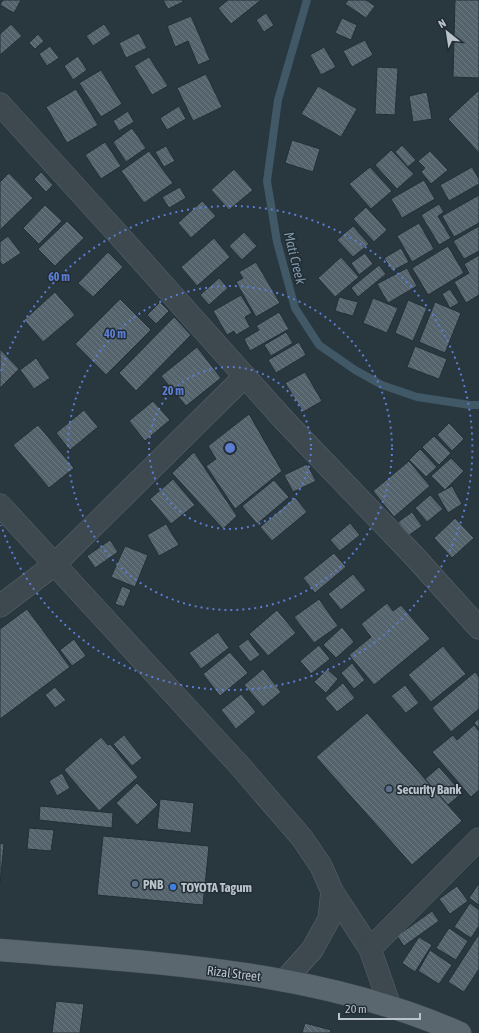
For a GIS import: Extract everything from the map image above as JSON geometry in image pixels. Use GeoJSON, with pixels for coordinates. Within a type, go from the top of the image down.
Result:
{"type":"FeatureCollection","features":[{"type":"Feature","properties":{"kind":"main road","name":"Rizal Street"},"geometry":{"type":"LineString","coordinates":[[0,950],[133,961],[285,980],[337,991],[390,1006],[460,1033]]}},
{"type":"Feature","properties":{"kind":"street"},"geometry":{"type":"LineString","coordinates":[[0,104],[284,420],[415,557],[479,628]]}},
{"type":"Feature","properties":{"kind":"street"},"geometry":{"type":"LineString","coordinates":[[0,606],[54,565],[245,376]]}},
{"type":"Feature","properties":{"kind":"street"},"geometry":{"type":"LineString","coordinates":[[0,505],[240,766],[297,832],[321,866],[332,891],[370,949],[390,1006]]}},
{"type":"Feature","properties":{"kind":"street"},"geometry":{"type":"LineString","coordinates":[[370,949],[479,839]]}},
{"type":"Feature","properties":{"kind":"street"},"geometry":{"type":"LineString","coordinates":[[285,980],[312,950],[328,919],[332,891]]}},
{"type":"Feature","properties":{"kind":"building"},"geometry":{"type":"Polygon","coordinates":[[[3,0],[21,0],[14,13],[0,5],[3,0]]]}},
{"type":"Feature","properties":{"kind":"building"},"geometry":{"type":"Polygon","coordinates":[[[163,0],[182,0],[183,2],[168,9],[163,0]]]}},
{"type":"Feature","properties":{"kind":"building"},"geometry":{"type":"Polygon","coordinates":[[[228,0],[261,0],[231,24],[218,8],[228,0]]]}},
{"type":"Feature","properties":{"kind":"building"},"geometry":{"type":"Polygon","coordinates":[[[348,0],[366,0],[375,6],[366,18],[345,4],[348,0]]]}},
{"type":"Feature","properties":{"kind":"building"},"geometry":{"type":"Polygon","coordinates":[[[455,0],[479,0],[479,78],[453,77],[455,0]]]}},
{"type":"Feature","properties":{"kind":"building"},"geometry":{"type":"Polygon","coordinates":[[[266,13],[274,25],[264,32],[256,20],[266,13]]]}},
{"type":"Feature","properties":{"kind":"building"},"geometry":{"type":"Polygon","coordinates":[[[191,16],[210,60],[198,65],[188,41],[175,47],[167,26],[191,16]]]}},
{"type":"Feature","properties":{"kind":"building"},"geometry":{"type":"Polygon","coordinates":[[[342,18],[357,25],[351,40],[335,33],[342,18]]]}},
{"type":"Feature","properties":{"kind":"building"},"geometry":{"type":"Polygon","coordinates":[[[11,24],[22,36],[0,55],[0,34],[11,24]]]}},
{"type":"Feature","properties":{"kind":"building"},"geometry":{"type":"Polygon","coordinates":[[[104,24],[111,34],[93,46],[86,36],[104,24]]]}},
{"type":"Feature","properties":{"kind":"building"},"geometry":{"type":"Polygon","coordinates":[[[139,33],[147,48],[126,58],[119,43],[139,33]]]}},
{"type":"Feature","properties":{"kind":"building"},"geometry":{"type":"Polygon","coordinates":[[[38,34],[44,41],[35,49],[29,43],[38,34]]]}},
{"type":"Feature","properties":{"kind":"building"},"geometry":{"type":"Polygon","coordinates":[[[365,40],[373,55],[352,67],[343,51],[365,40]]]}},
{"type":"Feature","properties":{"kind":"building"},"geometry":{"type":"Polygon","coordinates":[[[50,46],[59,58],[47,66],[39,54],[50,46]]]}},
{"type":"Feature","properties":{"kind":"building"},"geometry":{"type":"Polygon","coordinates":[[[324,47],[336,67],[321,75],[310,55],[324,47]]]}},
{"type":"Feature","properties":{"kind":"building"},"geometry":{"type":"Polygon","coordinates":[[[78,56],[87,70],[73,80],[64,66],[78,56]]]}},
{"type":"Feature","properties":{"kind":"building"},"geometry":{"type":"Polygon","coordinates":[[[149,57],[168,86],[152,95],[134,66],[149,57]]]}},
{"type":"Feature","properties":{"kind":"building"},"geometry":{"type":"Polygon","coordinates":[[[377,67],[398,68],[395,115],[375,114],[377,67]]]}},
{"type":"Feature","properties":{"kind":"building"},"geometry":{"type":"Polygon","coordinates":[[[101,70],[122,104],[101,117],[79,83],[101,70]]]}},
{"type":"Feature","properties":{"kind":"building"},"geometry":{"type":"Polygon","coordinates":[[[206,74],[222,107],[193,121],[177,88],[206,74]]]}},
{"type":"Feature","properties":{"kind":"building"},"geometry":{"type":"Polygon","coordinates":[[[318,86],[357,109],[341,137],[301,114],[318,86]]]}},
{"type":"Feature","properties":{"kind":"building"},"geometry":{"type":"Polygon","coordinates":[[[76,89],[98,125],[67,143],[46,107],[76,89]]]}},
{"type":"Feature","properties":{"kind":"building"},"geometry":{"type":"Polygon","coordinates":[[[479,90],[479,153],[448,119],[479,90]]]}},
{"type":"Feature","properties":{"kind":"building"},"geometry":{"type":"Polygon","coordinates":[[[427,92],[432,119],[413,122],[409,96],[427,92]]]}},
{"type":"Feature","properties":{"kind":"building"},"geometry":{"type":"Polygon","coordinates":[[[179,106],[186,119],[167,130],[160,118],[179,106]]]}},
{"type":"Feature","properties":{"kind":"building"},"geometry":{"type":"Polygon","coordinates":[[[128,111],[134,122],[119,131],[113,121],[128,111]]]}},
{"type":"Feature","properties":{"kind":"building"},"geometry":{"type":"Polygon","coordinates":[[[132,128],[146,148],[126,162],[113,142],[132,128]]]}},
{"type":"Feature","properties":{"kind":"building"},"geometry":{"type":"Polygon","coordinates":[[[292,140],[320,149],[313,172],[285,163],[292,140]]]}},
{"type":"Feature","properties":{"kind":"building"},"geometry":{"type":"Polygon","coordinates":[[[105,142],[121,166],[101,179],[85,155],[105,142]]]}},
{"type":"Feature","properties":{"kind":"building"},"geometry":{"type":"Polygon","coordinates":[[[402,145],[416,160],[408,167],[395,152],[402,145]]]}},
{"type":"Feature","properties":{"kind":"building"},"geometry":{"type":"Polygon","coordinates":[[[166,146],[175,161],[164,167],[155,152],[166,146]]]}},
{"type":"Feature","properties":{"kind":"building"},"geometry":{"type":"Polygon","coordinates":[[[391,150],[414,174],[397,189],[375,165],[391,150]]]}},
{"type":"Feature","properties":{"kind":"building"},"geometry":{"type":"Polygon","coordinates":[[[149,151],[173,183],[144,203],[121,171],[149,151]]]}},
{"type":"Feature","properties":{"kind":"building"},"geometry":{"type":"Polygon","coordinates":[[[430,151],[448,170],[431,184],[421,172],[425,168],[418,161],[430,151]]]}},
{"type":"Feature","properties":{"kind":"building"},"geometry":{"type":"Polygon","coordinates":[[[370,167],[392,191],[371,209],[349,184],[370,167]]]}},
{"type":"Feature","properties":{"kind":"building"},"geometry":{"type":"Polygon","coordinates":[[[472,167],[479,179],[479,184],[449,201],[440,185],[472,167]]]}},
{"type":"Feature","properties":{"kind":"building"},"geometry":{"type":"Polygon","coordinates":[[[234,169],[253,190],[229,210],[211,190],[234,169]]]}},
{"type":"Feature","properties":{"kind":"building"},"geometry":{"type":"Polygon","coordinates":[[[41,172],[53,185],[46,192],[34,179],[41,172]]]}},
{"type":"Feature","properties":{"kind":"building"},"geometry":{"type":"Polygon","coordinates":[[[9,173],[33,198],[0,230],[0,182],[9,173]]]}},
{"type":"Feature","properties":{"kind":"building"},"geometry":{"type":"Polygon","coordinates":[[[424,180],[435,199],[402,218],[391,199],[424,180]]]}},
{"type":"Feature","properties":{"kind":"building"},"geometry":{"type":"Polygon","coordinates":[[[180,187],[186,198],[169,208],[162,197],[180,187]]]}},
{"type":"Feature","properties":{"kind":"building"},"geometry":{"type":"Polygon","coordinates":[[[479,195],[479,223],[454,237],[442,216],[479,195]]]}},
{"type":"Feature","properties":{"kind":"building"},"geometry":{"type":"Polygon","coordinates":[[[202,201],[216,216],[191,238],[178,223],[202,201]]]}},
{"type":"Feature","properties":{"kind":"building"},"geometry":{"type":"Polygon","coordinates":[[[439,204],[444,212],[438,216],[451,238],[439,245],[421,215],[439,204]]]}},
{"type":"Feature","properties":{"kind":"building"},"geometry":{"type":"Polygon","coordinates":[[[45,205],[62,221],[39,244],[23,228],[45,205]]]}},
{"type":"Feature","properties":{"kind":"building"},"geometry":{"type":"Polygon","coordinates":[[[366,207],[387,230],[374,242],[353,219],[366,207]]]}},
{"type":"Feature","properties":{"kind":"building"},"geometry":{"type":"Polygon","coordinates":[[[67,221],[84,238],[55,266],[38,249],[67,221]]]}},
{"type":"Feature","properties":{"kind":"building"},"geometry":{"type":"Polygon","coordinates":[[[419,223],[434,249],[412,262],[397,236],[419,223]]]}},
{"type":"Feature","properties":{"kind":"building"},"geometry":{"type":"Polygon","coordinates":[[[353,226],[369,244],[353,257],[337,240],[353,226]]]}},
{"type":"Feature","properties":{"kind":"building"},"geometry":{"type":"Polygon","coordinates":[[[479,226],[479,251],[464,259],[453,241],[479,226]]]}},
{"type":"Feature","properties":{"kind":"building"},"geometry":{"type":"Polygon","coordinates":[[[244,232],[257,246],[242,260],[229,246],[244,232]]]}},
{"type":"Feature","properties":{"kind":"building"},"geometry":{"type":"Polygon","coordinates":[[[8,236],[21,253],[3,265],[0,262],[0,242],[8,236]]]}},
{"type":"Feature","properties":{"kind":"building"},"geometry":{"type":"Polygon","coordinates":[[[214,238],[230,257],[197,286],[181,267],[214,238]]]}},
{"type":"Feature","properties":{"kind":"building"},"geometry":{"type":"Polygon","coordinates":[[[448,246],[464,273],[428,295],[412,268],[448,246]]]}},
{"type":"Feature","properties":{"kind":"building"},"geometry":{"type":"Polygon","coordinates":[[[401,248],[409,262],[392,271],[384,258],[401,248]]]}},
{"type":"Feature","properties":{"kind":"building"},"geometry":{"type":"Polygon","coordinates":[[[108,252],[123,267],[93,297],[78,283],[108,252]]]}},
{"type":"Feature","properties":{"kind":"building"},"geometry":{"type":"Polygon","coordinates":[[[365,253],[373,264],[359,275],[351,263],[365,253]]]}},
{"type":"Feature","properties":{"kind":"building"},"geometry":{"type":"Polygon","coordinates":[[[479,255],[479,295],[466,303],[454,282],[469,273],[464,264],[479,255]]]}},
{"type":"Feature","properties":{"kind":"building"},"geometry":{"type":"Polygon","coordinates":[[[341,257],[359,277],[335,297],[318,278],[341,257]]]}},
{"type":"Feature","properties":{"kind":"building"},"geometry":{"type":"Polygon","coordinates":[[[256,262],[280,303],[256,317],[236,282],[243,278],[239,272],[256,262]]]}},
{"type":"Feature","properties":{"kind":"building"},"geometry":{"type":"Polygon","coordinates":[[[379,265],[386,274],[358,297],[351,288],[379,265]]]}},
{"type":"Feature","properties":{"kind":"building"},"geometry":{"type":"Polygon","coordinates":[[[407,268],[417,286],[388,303],[377,284],[407,268]]]}},
{"type":"Feature","properties":{"kind":"building"},"geometry":{"type":"Polygon","coordinates":[[[219,278],[228,288],[209,305],[200,295],[219,278]]]}},
{"type":"Feature","properties":{"kind":"building"},"geometry":{"type":"Polygon","coordinates":[[[450,289],[459,303],[450,308],[442,294],[450,289]]]}},
{"type":"Feature","properties":{"kind":"building"},"geometry":{"type":"Polygon","coordinates":[[[55,292],[75,315],[43,342],[24,320],[55,292]]]}},
{"type":"Feature","properties":{"kind":"building"},"geometry":{"type":"Polygon","coordinates":[[[241,295],[252,313],[245,317],[250,327],[236,335],[234,331],[227,335],[213,311],[241,295]]]}},
{"type":"Feature","properties":{"kind":"building"},"geometry":{"type":"Polygon","coordinates":[[[339,297],[358,302],[353,316],[335,311],[339,297]]]}},
{"type":"Feature","properties":{"kind":"building"},"geometry":{"type":"Polygon","coordinates":[[[373,298],[398,308],[387,333],[363,323],[373,298]]]}},
{"type":"Feature","properties":{"kind":"building"},"geometry":{"type":"Polygon","coordinates":[[[120,299],[151,330],[106,375],[75,344],[120,299]]]}},
{"type":"Feature","properties":{"kind":"building"},"geometry":{"type":"Polygon","coordinates":[[[408,300],[427,308],[413,341],[395,333],[408,300]]]}},
{"type":"Feature","properties":{"kind":"building"},"geometry":{"type":"Polygon","coordinates":[[[160,302],[169,311],[156,324],[147,315],[160,302]]]}},
{"type":"Feature","properties":{"kind":"building"},"geometry":{"type":"Polygon","coordinates":[[[435,302],[461,313],[445,353],[419,342],[435,302]]]}},
{"type":"Feature","properties":{"kind":"building"},"geometry":{"type":"Polygon","coordinates":[[[279,312],[289,329],[250,351],[244,339],[259,330],[256,326],[279,312]]]}},
{"type":"Feature","properties":{"kind":"building"},"geometry":{"type":"Polygon","coordinates":[[[174,317],[191,335],[136,391],[119,373],[174,317]]]}},
{"type":"Feature","properties":{"kind":"building"},"geometry":{"type":"Polygon","coordinates":[[[286,332],[293,343],[271,356],[264,345],[286,332]]]}},
{"type":"Feature","properties":{"kind":"building"},"geometry":{"type":"Polygon","coordinates":[[[299,342],[306,355],[276,373],[268,360],[299,342]]]}},
{"type":"Feature","properties":{"kind":"building"},"geometry":{"type":"Polygon","coordinates":[[[415,346],[447,359],[439,379],[407,367],[415,346]]]}},
{"type":"Feature","properties":{"kind":"building"},"geometry":{"type":"Polygon","coordinates":[[[197,347],[221,378],[186,406],[161,376],[197,347]]]}},
{"type":"Feature","properties":{"kind":"building"},"geometry":{"type":"Polygon","coordinates":[[[0,349],[19,369],[0,388],[0,349]]]}},
{"type":"Feature","properties":{"kind":"building"},"geometry":{"type":"Polygon","coordinates":[[[36,358],[50,378],[34,389],[20,370],[36,358]]]}},
{"type":"Feature","properties":{"kind":"building"},"geometry":{"type":"Polygon","coordinates":[[[305,372],[322,401],[303,412],[285,383],[305,372]]]}},
{"type":"Feature","properties":{"kind":"building"},"geometry":{"type":"Polygon","coordinates":[[[153,401],[170,420],[145,441],[129,421],[153,401]]]}},
{"type":"Feature","properties":{"kind":"building"},"geometry":{"type":"Polygon","coordinates":[[[84,410],[98,427],[70,450],[56,433],[84,410]]]}},
{"type":"Feature","properties":{"kind":"building"},"geometry":{"type":"Polygon","coordinates":[[[249,414],[282,471],[235,509],[206,466],[216,459],[208,446],[249,414]]]}},
{"type":"Feature","properties":{"kind":"building"},"geometry":{"type":"Polygon","coordinates":[[[449,423],[464,439],[452,451],[437,435],[449,423]]]}},
{"type":"Feature","properties":{"kind":"building"},"geometry":{"type":"Polygon","coordinates":[[[38,425],[74,468],[49,488],[13,445],[38,425]]]}},
{"type":"Feature","properties":{"kind":"building"},"geometry":{"type":"Polygon","coordinates":[[[434,436],[451,453],[439,465],[422,447],[434,436]]]}},
{"type":"Feature","properties":{"kind":"building"},"geometry":{"type":"Polygon","coordinates":[[[420,449],[437,467],[426,477],[409,460],[420,449]]]}},
{"type":"Feature","properties":{"kind":"building"},"geometry":{"type":"Polygon","coordinates":[[[194,452],[237,516],[223,529],[172,473],[194,452]]]}},
{"type":"Feature","properties":{"kind":"building"},"geometry":{"type":"Polygon","coordinates":[[[451,458],[464,471],[445,490],[431,476],[451,458]]]}},
{"type":"Feature","properties":{"kind":"building"},"geometry":{"type":"Polygon","coordinates":[[[409,461],[430,486],[394,517],[373,491],[409,461]]]}},
{"type":"Feature","properties":{"kind":"building"},"geometry":{"type":"Polygon","coordinates":[[[307,464],[316,481],[293,492],[284,475],[307,464]]]}},
{"type":"Feature","properties":{"kind":"building"},"geometry":{"type":"Polygon","coordinates":[[[173,479],[195,505],[171,524],[150,499],[173,479]]]}},
{"type":"Feature","properties":{"kind":"building"},"geometry":{"type":"Polygon","coordinates":[[[274,480],[289,497],[257,524],[242,506],[274,480]]]}},
{"type":"Feature","properties":{"kind":"building"},"geometry":{"type":"Polygon","coordinates":[[[452,486],[462,504],[448,513],[437,494],[452,486]]]}},
{"type":"Feature","properties":{"kind":"building"},"geometry":{"type":"Polygon","coordinates":[[[430,495],[443,509],[427,522],[415,508],[430,495]]]}},
{"type":"Feature","properties":{"kind":"building"},"geometry":{"type":"Polygon","coordinates":[[[295,497],[307,512],[272,541],[260,527],[295,497]]]}},
{"type":"Feature","properties":{"kind":"building"},"geometry":{"type":"Polygon","coordinates":[[[412,512],[422,526],[408,536],[398,522],[412,512]]]}},
{"type":"Feature","properties":{"kind":"building"},"geometry":{"type":"Polygon","coordinates":[[[455,518],[474,538],[452,558],[434,538],[455,518]]]}},
{"type":"Feature","properties":{"kind":"building"},"geometry":{"type":"Polygon","coordinates":[[[350,523],[360,535],[340,551],[330,540],[350,523]]]}},
{"type":"Feature","properties":{"kind":"building"},"geometry":{"type":"Polygon","coordinates":[[[166,524],[179,545],[159,556],[147,535],[166,524]]]}},
{"type":"Feature","properties":{"kind":"building"},"geometry":{"type":"Polygon","coordinates":[[[110,540],[118,552],[95,568],[87,556],[110,540]]]}},
{"type":"Feature","properties":{"kind":"building"},"geometry":{"type":"Polygon","coordinates":[[[125,546],[148,555],[135,587],[111,577],[125,546]]]}},
{"type":"Feature","properties":{"kind":"building"},"geometry":{"type":"Polygon","coordinates":[[[334,553],[346,567],[315,593],[303,578],[334,553]]]}},
{"type":"Feature","properties":{"kind":"building"},"geometry":{"type":"Polygon","coordinates":[[[353,574],[366,590],[341,610],[328,594],[353,574]]]}},
{"type":"Feature","properties":{"kind":"building"},"geometry":{"type":"Polygon","coordinates":[[[122,586],[131,590],[124,607],[115,604],[122,586]]]}},
{"type":"Feature","properties":{"kind":"building"},"geometry":{"type":"Polygon","coordinates":[[[319,599],[338,626],[314,643],[294,617],[319,599]]]}},
{"type":"Feature","properties":{"kind":"building"},"geometry":{"type":"Polygon","coordinates":[[[387,603],[393,611],[401,605],[430,639],[374,685],[349,655],[371,637],[361,624],[387,603]]]}},
{"type":"Feature","properties":{"kind":"building"},"geometry":{"type":"Polygon","coordinates":[[[27,609],[70,667],[0,719],[0,629],[27,609]]]}},
{"type":"Feature","properties":{"kind":"building"},"geometry":{"type":"Polygon","coordinates":[[[277,610],[296,633],[268,656],[249,634],[277,610]]]}},
{"type":"Feature","properties":{"kind":"building"},"geometry":{"type":"Polygon","coordinates":[[[342,627],[354,642],[336,658],[323,645],[342,627]]]}},
{"type":"Feature","properties":{"kind":"building"},"geometry":{"type":"Polygon","coordinates":[[[218,632],[229,648],[201,669],[189,653],[218,632]]]}},
{"type":"Feature","properties":{"kind":"building"},"geometry":{"type":"Polygon","coordinates":[[[74,639],[86,656],[72,666],[60,650],[74,639]]]}},
{"type":"Feature","properties":{"kind":"building"},"geometry":{"type":"Polygon","coordinates":[[[248,639],[260,655],[250,662],[238,646],[248,639]]]}},
{"type":"Feature","properties":{"kind":"building"},"geometry":{"type":"Polygon","coordinates":[[[319,645],[330,659],[311,674],[300,661],[319,645]]]}},
{"type":"Feature","properties":{"kind":"building"},"geometry":{"type":"Polygon","coordinates":[[[443,646],[466,674],[431,702],[408,675],[443,646]]]}},
{"type":"Feature","properties":{"kind":"building"},"geometry":{"type":"Polygon","coordinates":[[[230,652],[248,673],[220,696],[203,674],[230,652]]]}},
{"type":"Feature","properties":{"kind":"building"},"geometry":{"type":"Polygon","coordinates":[[[352,663],[365,680],[354,689],[341,673],[352,663]]]}},
{"type":"Feature","properties":{"kind":"building"},"geometry":{"type":"Polygon","coordinates":[[[263,669],[281,692],[263,707],[244,685],[263,669]]]}},
{"type":"Feature","properties":{"kind":"building"},"geometry":{"type":"Polygon","coordinates":[[[327,669],[338,679],[326,693],[314,682],[327,669]]]}},
{"type":"Feature","properties":{"kind":"building"},"geometry":{"type":"Polygon","coordinates":[[[475,672],[479,677],[479,709],[451,732],[432,708],[475,672]]]}},
{"type":"Feature","properties":{"kind":"building"},"geometry":{"type":"Polygon","coordinates":[[[343,683],[355,698],[337,712],[325,698],[343,683]]]}},
{"type":"Feature","properties":{"kind":"building"},"geometry":{"type":"Polygon","coordinates":[[[405,685],[419,703],[406,713],[391,696],[405,685]]]}},
{"type":"Feature","properties":{"kind":"building"},"geometry":{"type":"Polygon","coordinates":[[[55,687],[66,700],[55,708],[45,695],[55,687]]]}},
{"type":"Feature","properties":{"kind":"building"},"geometry":{"type":"Polygon","coordinates":[[[241,694],[256,712],[236,729],[221,710],[241,694]]]}},
{"type":"Feature","properties":{"kind":"building","name":"Security Bank"},"geometry":{"type":"Polygon","coordinates":[[[367,713],[462,821],[412,865],[316,757],[367,713]]]}},
{"type":"Feature","properties":{"kind":"building"},"geometry":{"type":"Polygon","coordinates":[[[479,718],[479,729],[474,723],[479,718]]]}},
{"type":"Feature","properties":{"kind":"building"},"geometry":{"type":"Polygon","coordinates":[[[474,725],[479,731],[479,790],[471,797],[432,752],[453,735],[457,740],[474,725]]]}},
{"type":"Feature","properties":{"kind":"building"},"geometry":{"type":"Polygon","coordinates":[[[124,735],[142,758],[132,766],[113,744],[124,735]]]}},
{"type":"Feature","properties":{"kind":"building"},"geometry":{"type":"Polygon","coordinates":[[[101,737],[108,745],[110,744],[138,777],[99,811],[64,770],[101,737]]]}},
{"type":"Feature","properties":{"kind":"building"},"geometry":{"type":"Polygon","coordinates":[[[439,767],[462,793],[448,805],[425,779],[439,767]]]}},
{"type":"Feature","properties":{"kind":"building"},"geometry":{"type":"Polygon","coordinates":[[[62,773],[70,788],[57,796],[49,781],[62,773]]]}},
{"type":"Feature","properties":{"kind":"building"},"geometry":{"type":"Polygon","coordinates":[[[137,783],[158,805],[137,825],[116,803],[137,783]]]}},
{"type":"Feature","properties":{"kind":"building"},"geometry":{"type":"Polygon","coordinates":[[[160,799],[194,803],[191,833],[157,829],[160,799]]]}},
{"type":"Feature","properties":{"kind":"building"},"geometry":{"type":"Polygon","coordinates":[[[40,806],[113,813],[112,828],[39,820],[40,806]]]}},
{"type":"Feature","properties":{"kind":"building"},"geometry":{"type":"Polygon","coordinates":[[[29,828],[54,830],[51,851],[27,849],[29,828]]]}},
{"type":"Feature","properties":{"kind":"building"},"geometry":{"type":"Polygon","coordinates":[[[103,836],[209,846],[203,905],[97,895],[103,836]]]}},
{"type":"Feature","properties":{"kind":"building"},"geometry":{"type":"Polygon","coordinates":[[[0,843],[4,844],[0,884],[0,843]]]}},
{"type":"Feature","properties":{"kind":"building"},"geometry":{"type":"Polygon","coordinates":[[[479,883],[479,905],[469,898],[479,883]]]}},
{"type":"Feature","properties":{"kind":"building"},"geometry":{"type":"Polygon","coordinates":[[[457,886],[468,901],[450,914],[439,899],[457,886]]]}},
{"type":"Feature","properties":{"kind":"building"},"geometry":{"type":"Polygon","coordinates":[[[470,903],[479,910],[479,926],[471,938],[454,927],[470,903]]]}},
{"type":"Feature","properties":{"kind":"building"},"geometry":{"type":"Polygon","coordinates":[[[432,911],[439,921],[404,946],[397,936],[432,911]]]}},
{"type":"Feature","properties":{"kind":"building"},"geometry":{"type":"Polygon","coordinates":[[[449,928],[468,941],[456,960],[436,948],[449,928]]]}},
{"type":"Feature","properties":{"kind":"building"},"geometry":{"type":"Polygon","coordinates":[[[479,934],[479,969],[464,992],[448,982],[479,934]]]}},
{"type":"Feature","properties":{"kind":"building"},"geometry":{"type":"Polygon","coordinates":[[[419,937],[432,945],[415,972],[402,963],[419,937]]]}},
{"type":"Feature","properties":{"kind":"building"},"geometry":{"type":"Polygon","coordinates":[[[430,950],[452,965],[439,984],[418,971],[430,950]]]}},
{"type":"Feature","properties":{"kind":"building"},"geometry":{"type":"Polygon","coordinates":[[[56,1001],[84,1004],[80,1033],[52,1033],[56,1001]]]}},
{"type":"Feature","properties":{"kind":"building"},"geometry":{"type":"Polygon","coordinates":[[[305,1023],[331,1030],[330,1033],[302,1033],[305,1023]]]}},
{"type":"Feature","properties":{"kind":"waterway","name":"Mati Creek"},"geometry":{"type":"LineString","coordinates":[[307,0],[278,100],[267,181],[277,242],[295,308],[319,345],[355,370],[382,385],[417,397],[479,405]]}},
{"type":"Feature","properties":{"kind":"place","name":"Security Bank"},"geometry":{"type":"Point","coordinates":[389,789]}},
{"type":"Feature","properties":{"kind":"place","name":"PNB"},"geometry":{"type":"Point","coordinates":[135,884]}},
{"type":"Feature","properties":{"kind":"place","name":"TOYOTA Tagum"},"geometry":{"type":"Point","coordinates":[173,887]}}]}
